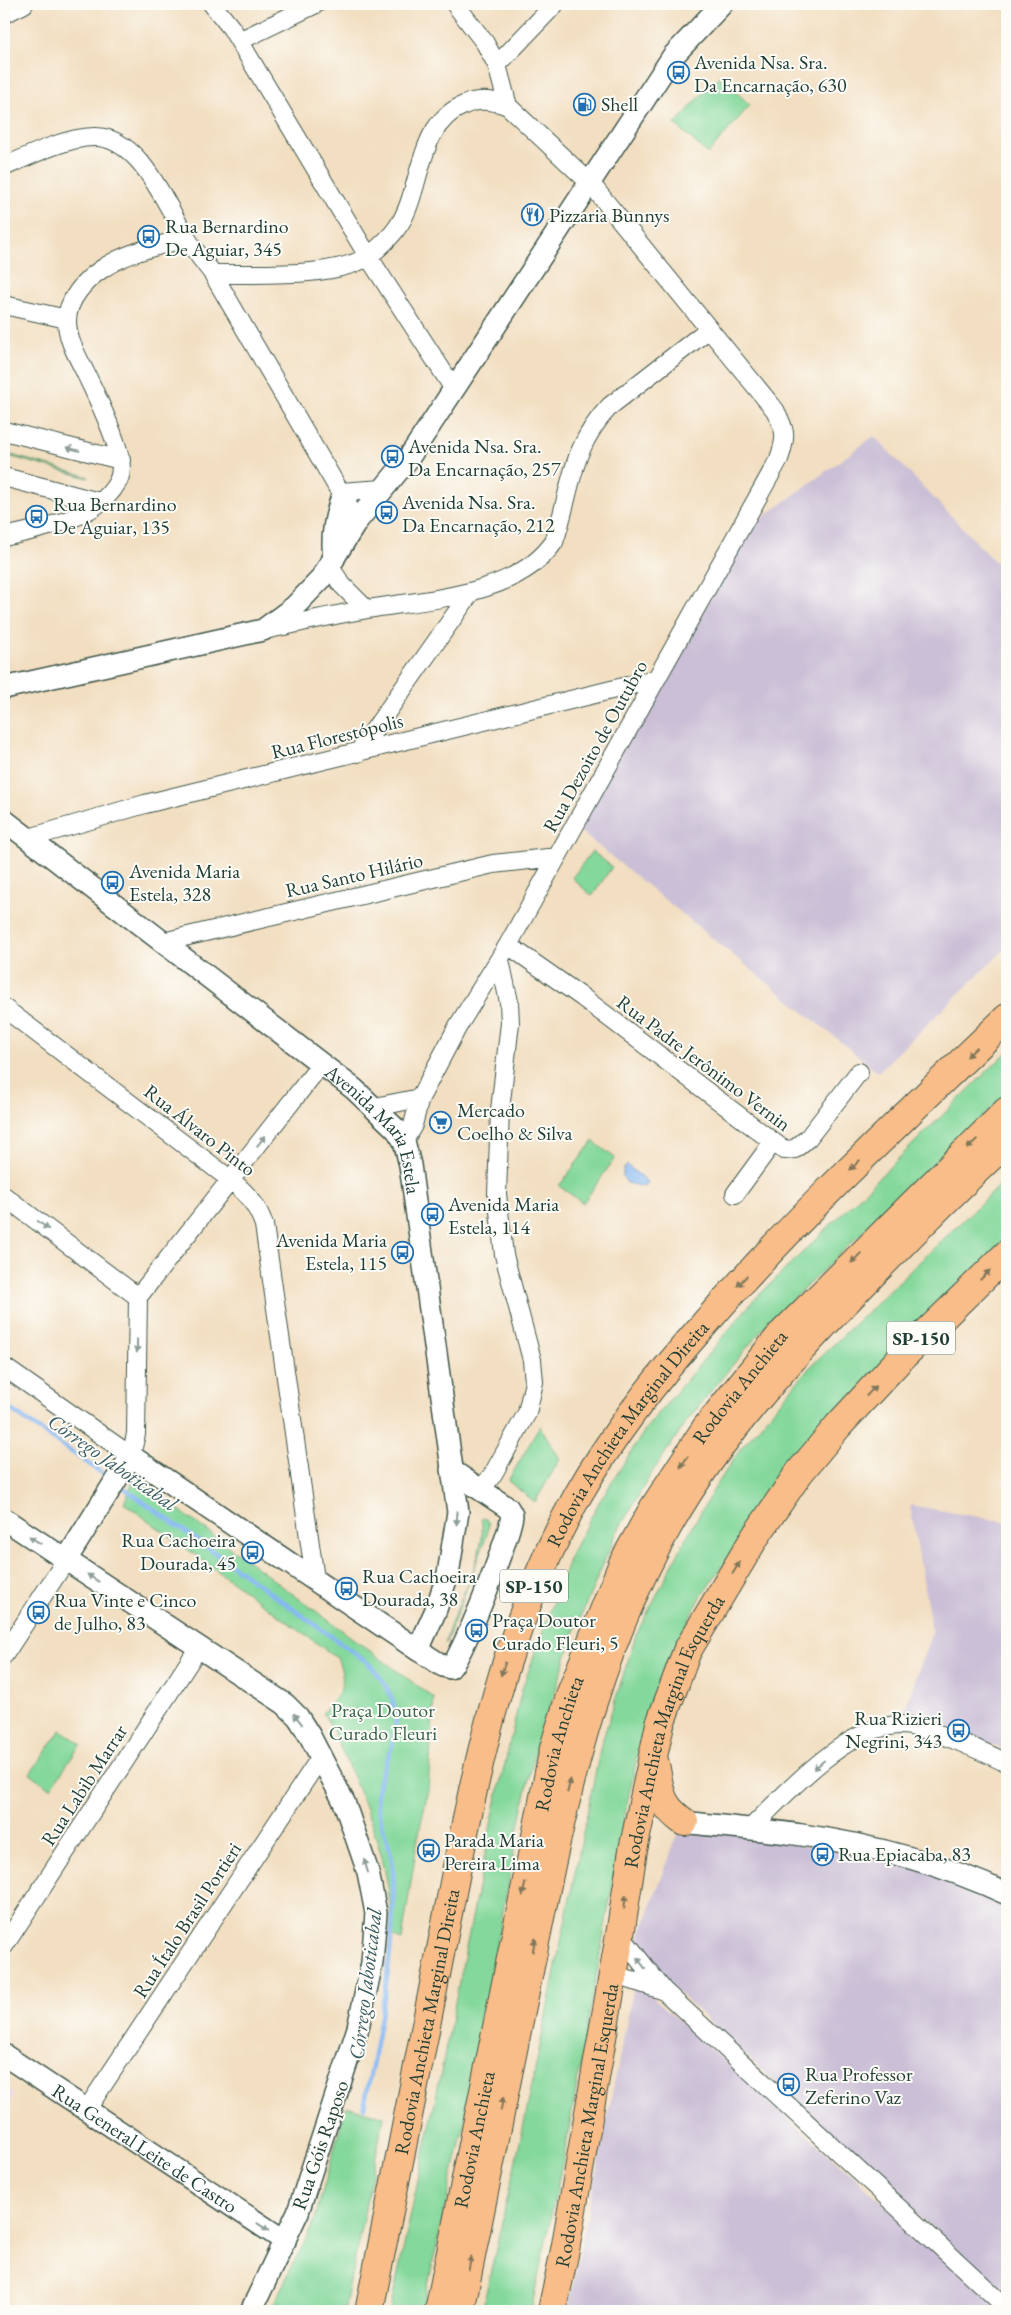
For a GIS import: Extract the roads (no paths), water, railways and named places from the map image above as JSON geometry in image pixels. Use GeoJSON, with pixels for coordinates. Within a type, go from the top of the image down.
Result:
{"type":"FeatureCollection","features":[{"type":"Feature","properties":{"kind":"highway","name":"Rodovia Anchieta Marginal Direita"},"geometry":{"type":"LineString","coordinates":[[369,2311],[463,1833],[493,1702],[513,1637],[550,1549],[579,1494],[616,1435],[676,1356],[796,1222],[1007,1018]]}},
{"type":"Feature","properties":{"kind":"highway","name":"Rodovia Anchieta"},"geometry":{"type":"LineString","coordinates":[[439,2311],[554,1748],[570,1693],[622,1564],[653,1509],[706,1428],[781,1335],[1007,1111]]}},
{"type":"Feature","properties":{"kind":"highway","name":"Rodovia Anchieta"},"geometry":{"type":"LineString","coordinates":[[460,2311],[556,1841],[582,1734],[602,1672],[628,1605],[669,1525],[720,1446],[769,1384],[941,1203],[1007,1141]]}},
{"type":"Feature","properties":{"kind":"highway","name":"Rodovia Anchieta Marginal Esquerda"},"geometry":{"type":"LineString","coordinates":[[552,2311],[620,1935],[633,1850],[660,1724],[687,1651],[755,1537],[794,1481],[838,1426],[900,1360],[1007,1254]]}},
{"type":"Feature","properties":{"kind":"highway"},"geometry":{"type":"LineString","coordinates":[[654,1757],[664,1803],[668,1811],[684,1822]]}},
{"type":"Feature","properties":{"kind":"highway"},"geometry":{"type":"LineString","coordinates":[[633,1850],[657,1832],[684,1822]]}},
{"type":"Feature","properties":{"kind":"street"},"geometry":{"type":"LineString","coordinates":[[4,14],[24,4]]}},
{"type":"Feature","properties":{"kind":"street"},"geometry":{"type":"LineString","coordinates":[[212,4],[232,28],[368,256],[454,389]]}},
{"type":"Feature","properties":{"kind":"street"},"geometry":{"type":"LineString","coordinates":[[240,41],[316,4]]}},
{"type":"Feature","properties":{"kind":"street"},"geometry":{"type":"LineString","coordinates":[[455,4],[485,43],[497,65],[508,106]]}},
{"type":"Feature","properties":{"kind":"street"},"geometry":{"type":"LineString","coordinates":[[497,65],[555,4]]}},
{"type":"Feature","properties":{"kind":"street"},"geometry":{"type":"LineString","coordinates":[[263,630],[294,607],[332,563],[357,521],[408,459],[591,184],[673,56],[722,4]]}},
{"type":"Feature","properties":{"kind":"street"},"geometry":{"type":"LineString","coordinates":[[213,274],[292,273],[330,269],[350,264],[368,256],[400,224],[428,143],[440,122],[450,112],[472,101],[495,101],[508,106]]}},
{"type":"Feature","properties":{"kind":"street","name":"Rua Dezoito de Outubro"},"geometry":{"type":"LineString","coordinates":[[404,1141],[413,1125],[420,1098],[458,1026],[504,953],[779,459],[785,442],[785,430],[775,410],[591,184],[508,106]]}},
{"type":"Feature","properties":{"kind":"street"},"geometry":{"type":"LineString","coordinates":[[4,168],[69,141],[95,136],[112,141],[127,149],[142,164],[187,238],[213,274],[357,521]]}},
{"type":"Feature","properties":{"kind":"street"},"geometry":{"type":"LineString","coordinates":[[4,537],[61,523],[80,515],[99,502],[118,483],[121,472],[121,460],[106,418],[71,343],[67,319],[72,302],[80,289],[102,269],[120,258],[187,238]]}},
{"type":"Feature","properties":{"kind":"street"},"geometry":{"type":"LineString","coordinates":[[4,305],[67,319]]}},
{"type":"Feature","properties":{"kind":"street"},"geometry":{"type":"LineString","coordinates":[[4,688],[263,630],[471,592],[515,575],[547,552],[554,542],[573,466],[596,421],[610,406],[709,328]]}},
{"type":"Feature","properties":{"kind":"street"},"geometry":{"type":"LineString","coordinates":[[4,431],[121,460]]}},
{"type":"Feature","properties":{"kind":"street"},"geometry":{"type":"LineString","coordinates":[[4,477],[99,502]]}},
{"type":"Feature","properties":{"kind":"street"},"geometry":{"type":"LineString","coordinates":[[341,494],[383,489]]}},
{"type":"Feature","properties":{"kind":"street"},"geometry":{"type":"LineString","coordinates":[[341,494],[334,521],[332,563],[342,585],[366,610]]}},
{"type":"Feature","properties":{"kind":"street"},"geometry":{"type":"LineString","coordinates":[[358,753],[471,592]]}},
{"type":"Feature","properties":{"kind":"street","name":"Rua Florestópolis"},"geometry":{"type":"LineString","coordinates":[[29,838],[146,804],[656,679]]}},
{"type":"Feature","properties":{"kind":"street","name":"Avenida Maria Estela"},"geometry":{"type":"LineString","coordinates":[[4,820],[322,1063],[387,1118],[404,1141],[410,1165],[458,1512],[455,1543],[448,1574],[435,1612],[418,1650]]}},
{"type":"Feature","properties":{"kind":"street","name":"Rua Santo Hilário"},"geometry":{"type":"LineString","coordinates":[[163,942],[493,864],[557,857]]}},
{"type":"Feature","properties":{"kind":"street"},"geometry":{"type":"LineString","coordinates":[[481,1490],[493,1474],[527,1413],[534,1382],[532,1360],[504,1256],[497,1194],[500,1110],[510,1023],[504,953]]}},
{"type":"Feature","properties":{"kind":"street","name":"Rua Padre Jerônimo Vernin"},"geometry":{"type":"LineString","coordinates":[[504,953],[582,997],[784,1150],[795,1149],[808,1138],[858,1072]]}},
{"type":"Feature","properties":{"kind":"street","name":"Rua Álvaro Pinto"},"geometry":{"type":"LineString","coordinates":[[4,1008],[231,1180],[250,1196],[258,1209],[264,1225],[315,1579]]}},
{"type":"Feature","properties":{"kind":"street"},"geometry":{"type":"LineString","coordinates":[[4,1654],[109,1494],[126,1464],[136,1434],[138,1297],[322,1063]]}},
{"type":"Feature","properties":{"kind":"street"},"geometry":{"type":"LineString","coordinates":[[375,1107],[420,1098]]}},
{"type":"Feature","properties":{"kind":"street"},"geometry":{"type":"LineString","coordinates":[[735,1194],[773,1142]]}},
{"type":"Feature","properties":{"kind":"street"},"geometry":{"type":"LineString","coordinates":[[4,1196],[138,1297]]}},
{"type":"Feature","properties":{"kind":"street"},"geometry":{"type":"LineString","coordinates":[[4,1367],[126,1464],[315,1579],[418,1650],[443,1666],[450,1668],[456,1663],[480,1605],[512,1515],[508,1508],[451,1470]]}},
{"type":"Feature","properties":{"kind":"street","name":"Rua Góis Raposo"},"geometry":{"type":"LineString","coordinates":[[4,1519],[285,1704],[298,1717],[322,1755],[344,1802],[357,1836],[368,1872],[376,1913],[372,1963],[358,2028],[307,2188],[285,2241],[251,2311]]}},
{"type":"Feature","properties":{"kind":"street","name":"Rua Labib Marrar"},"geometry":{"type":"LineString","coordinates":[[4,1946],[199,1647]]}},
{"type":"Feature","properties":{"kind":"street"},"geometry":{"type":"LineString","coordinates":[[751,1828],[828,1757],[857,1737],[883,1727],[910,1726],[966,1745],[1007,1763]]}},
{"type":"Feature","properties":{"kind":"street","name":"Rua Ítalo Brasil Portieri"},"geometry":{"type":"LineString","coordinates":[[87,2109],[322,1755]]}},
{"type":"Feature","properties":{"kind":"street"},"geometry":{"type":"LineString","coordinates":[[684,1822],[804,1835],[956,1872],[1007,1894]]}},
{"type":"Feature","properties":{"kind":"street"},"geometry":{"type":"LineString","coordinates":[[620,1935],[663,1990],[999,2293],[1007,2308]]}},
{"type":"Feature","properties":{"kind":"street"},"geometry":{"type":"LineString","coordinates":[[613,1974],[663,1990]]}},
{"type":"Feature","properties":{"kind":"street","name":"Rua General Leite de Castro"},"geometry":{"type":"LineString","coordinates":[[4,2055],[285,2241]]}},
{"type":"Feature","properties":{"kind":"water"},"geometry":{"type":"Polygon","coordinates":[[[627,1165],[647,1182],[644,1187],[627,1183],[623,1177],[623,1170],[627,1165]]]}},
{"type":"Feature","properties":{"kind":"waterway","name":"Córrego Jaboticabal"},"geometry":{"type":"LineString","coordinates":[[4,1405],[109,1478]]}},
{"type":"Feature","properties":{"kind":"waterway","name":"Córrego Jaboticabal"},"geometry":{"type":"LineString","coordinates":[[120,1485],[367,1662],[377,1673],[390,1694],[396,1717],[395,1729],[389,1755],[379,1780],[377,1804],[392,1857],[394,1896],[386,1987],[364,2107]]}},
{"type":"Feature","properties":{"kind":"place","name":"Avenida Nsa. Sra. Da Encarnação, 630"},"geometry":{"type":"Point","coordinates":[678,73]}},
{"type":"Feature","properties":{"kind":"place","name":"Shell"},"geometry":{"type":"Point","coordinates":[585,104]}},
{"type":"Feature","properties":{"kind":"place","name":"Pizzaria Bunnys"},"geometry":{"type":"Point","coordinates":[533,215]}},
{"type":"Feature","properties":{"kind":"place","name":"Rua Bernardino De Aguiar, 345"},"geometry":{"type":"Point","coordinates":[149,237]}},
{"type":"Feature","properties":{"kind":"place","name":"Avenida Nsa. Sra. Da Encarnação, 257"},"geometry":{"type":"Point","coordinates":[392,457]}},
{"type":"Feature","properties":{"kind":"place","name":"Avenida Nsa. Sra. Da Encarnação, 212"},"geometry":{"type":"Point","coordinates":[386,513]}},
{"type":"Feature","properties":{"kind":"place","name":"Rua Bernardino De Aguiar, 135"},"geometry":{"type":"Point","coordinates":[37,516]}},
{"type":"Feature","properties":{"kind":"place","name":"Avenida Maria Estela, 328"},"geometry":{"type":"Point","coordinates":[113,883]}},
{"type":"Feature","properties":{"kind":"place","name":"Mercado Coelho & Silva"},"geometry":{"type":"Point","coordinates":[441,1122]}},
{"type":"Feature","properties":{"kind":"place","name":"Avenida Maria Estela, 114"},"geometry":{"type":"Point","coordinates":[432,1215]}},
{"type":"Feature","properties":{"kind":"place","name":"Avenida Maria Estela, 115"},"geometry":{"type":"Point","coordinates":[403,1252]}},
{"type":"Feature","properties":{"kind":"place","name":"Rua Cachoeira Dourada, 45"},"geometry":{"type":"Point","coordinates":[252,1552]}},
{"type":"Feature","properties":{"kind":"place","name":"Rua Cachoeira Dourada, 38"},"geometry":{"type":"Point","coordinates":[346,1588]}},
{"type":"Feature","properties":{"kind":"place","name":"Rua Vinte e Cinco de Julho, 83"},"geometry":{"type":"Point","coordinates":[38,1612]}},
{"type":"Feature","properties":{"kind":"place","name":"Praça Doutor Curado Fleuri, 5"},"geometry":{"type":"Point","coordinates":[476,1631]}},
{"type":"Feature","properties":{"kind":"place","name":"Rua Rizieri Negrini, 343"},"geometry":{"type":"Point","coordinates":[958,1730]}},
{"type":"Feature","properties":{"kind":"place","name":"Parada Maria Pereira Lima"},"geometry":{"type":"Point","coordinates":[428,1851]}},
{"type":"Feature","properties":{"kind":"place","name":"Rua Epiacaba, 83"},"geometry":{"type":"Point","coordinates":[822,1854]}},
{"type":"Feature","properties":{"kind":"place","name":"Rua Professor Zeferino Vaz"},"geometry":{"type":"Point","coordinates":[789,2085]}},
{"type":"Feature","properties":{"kind":"park label","name":"Praça Doutor Curado Fleuri"},"geometry":{"type":"Point","coordinates":[383,1722]}}]}
